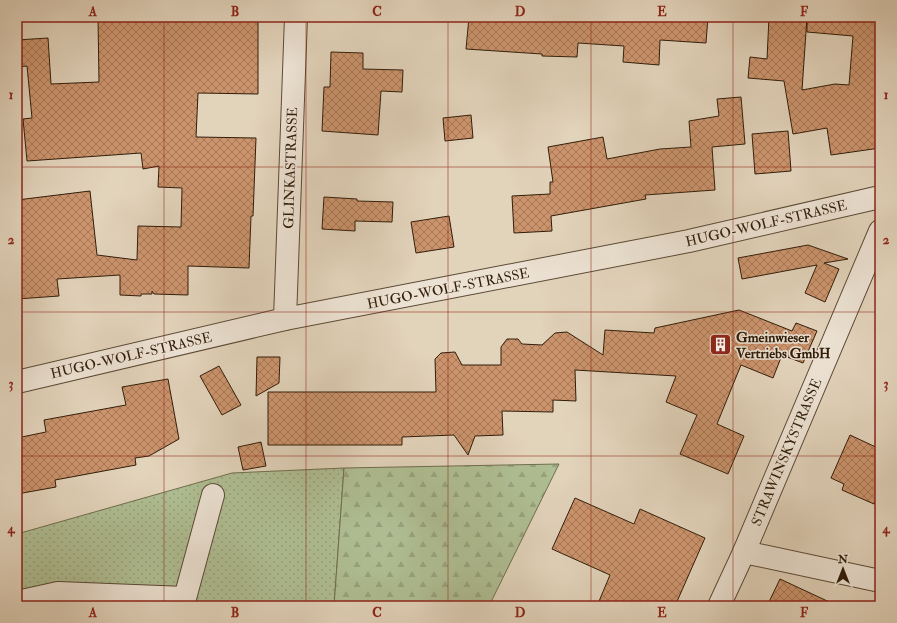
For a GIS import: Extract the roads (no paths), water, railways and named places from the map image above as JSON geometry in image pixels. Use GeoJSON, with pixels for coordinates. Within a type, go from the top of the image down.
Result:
{"type":"FeatureCollection","features":[{"type":"Feature","properties":{"kind":"street","name":"GLINKASTRASSE"},"geometry":{"type":"LineString","coordinates":[[285,320],[296,17]]}},
{"type":"Feature","properties":{"kind":"street","name":"HUGO-WOLF-STRASSE"},"geometry":{"type":"LineString","coordinates":[[17,382],[285,320],[689,241],[880,197]]}},
{"type":"Feature","properties":{"kind":"street","name":"STRAWINSKYSTRASSE"},"geometry":{"type":"LineString","coordinates":[[718,606],[744,552],[880,231]]}},
{"type":"Feature","properties":{"kind":"street"},"geometry":{"type":"LineString","coordinates":[[17,602],[58,593],[184,602],[213,495]]}},
{"type":"Feature","properties":{"kind":"street"},"geometry":{"type":"LineString","coordinates":[[744,552],[880,580]]}},
{"type":"Feature","properties":{"kind":"place","name":"Gmeinwieser Vertriebs GmbH"},"geometry":{"type":"Point","coordinates":[720,345]}}]}
